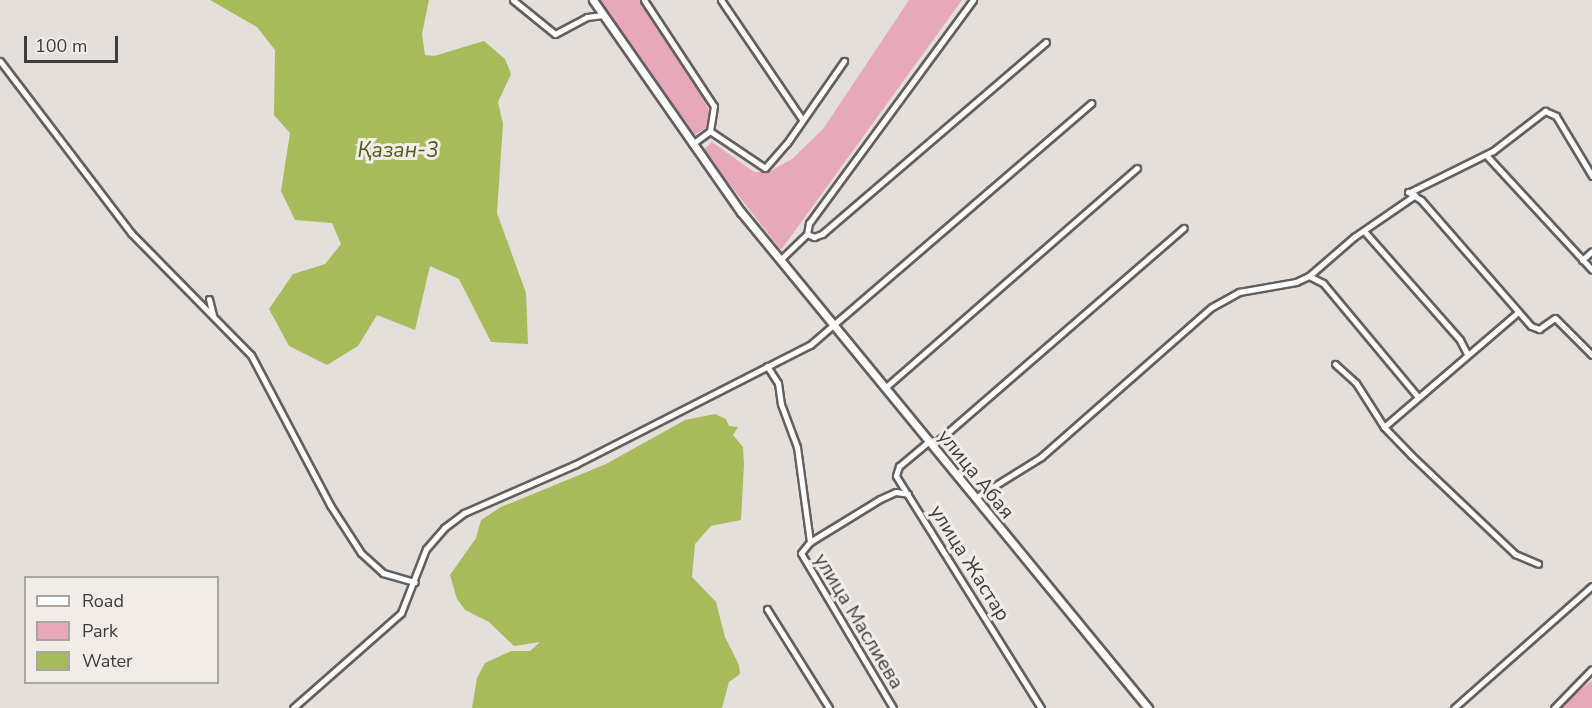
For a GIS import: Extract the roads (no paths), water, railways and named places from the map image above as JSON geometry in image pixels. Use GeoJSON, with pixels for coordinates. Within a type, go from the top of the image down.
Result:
{"type":"FeatureCollection","features":[{"type":"Feature","properties":{"kind":"main road","name":"улица Абая"},"geometry":{"type":"LineString","coordinates":[[593,0],[692,144],[780,260],[886,387],[973,499],[1148,708]]}},
{"type":"Feature","properties":{"kind":"street"},"geometry":{"type":"LineString","coordinates":[[513,0],[555,34],[587,17],[603,15]]}},
{"type":"Feature","properties":{"kind":"street"},"geometry":{"type":"LineString","coordinates":[[644,0],[708,93],[714,106],[710,131],[692,144]]}},
{"type":"Feature","properties":{"kind":"street"},"geometry":{"type":"LineString","coordinates":[[721,0],[802,119]]}},
{"type":"Feature","properties":{"kind":"street"},"geometry":{"type":"LineString","coordinates":[[780,260],[807,234],[809,223],[973,0]]}},
{"type":"Feature","properties":{"kind":"street"},"geometry":{"type":"LineString","coordinates":[[807,234],[814,237],[822,234],[1046,42]]}},
{"type":"Feature","properties":{"kind":"street"},"geometry":{"type":"LineString","coordinates":[[710,131],[765,168],[844,61]]}},
{"type":"Feature","properties":{"kind":"street"},"geometry":{"type":"LineString","coordinates":[[0,62],[131,233],[251,355],[346,533],[383,573],[414,582]]}},
{"type":"Feature","properties":{"kind":"street"},"geometry":{"type":"LineString","coordinates":[[293,708],[386,629],[401,613],[431,540],[464,513],[576,465],[767,366],[835,327],[1091,103]]}},
{"type":"Feature","properties":{"kind":"street"},"geometry":{"type":"LineString","coordinates":[[1592,176],[1556,116],[1545,111],[1486,155],[1408,192],[1414,195],[1518,312],[1537,329],[1555,318],[1592,355]]}},
{"type":"Feature","properties":{"kind":"street"},"geometry":{"type":"LineString","coordinates":[[1486,155],[1592,270]]}},
{"type":"Feature","properties":{"kind":"street"},"geometry":{"type":"LineString","coordinates":[[886,387],[1137,168]]}},
{"type":"Feature","properties":{"kind":"street"},"geometry":{"type":"LineString","coordinates":[[973,499],[1041,457],[1212,307],[1239,292],[1296,282],[1309,276],[1364,231],[1414,195]]}},
{"type":"Feature","properties":{"kind":"street"},"geometry":{"type":"LineString","coordinates":[[930,444],[1184,228]]}},
{"type":"Feature","properties":{"kind":"street"},"geometry":{"type":"LineString","coordinates":[[1364,231],[1460,340],[1467,354]]}},
{"type":"Feature","properties":{"kind":"street"},"geometry":{"type":"LineString","coordinates":[[1582,260],[1592,251]]}},
{"type":"Feature","properties":{"kind":"street"},"geometry":{"type":"LineString","coordinates":[[1309,276],[1323,283],[1418,397]]}},
{"type":"Feature","properties":{"kind":"street"},"geometry":{"type":"LineString","coordinates":[[209,299],[213,315]]}},
{"type":"Feature","properties":{"kind":"street"},"geometry":{"type":"LineString","coordinates":[[1384,427],[1518,312]]}},
{"type":"Feature","properties":{"kind":"street"},"geometry":{"type":"LineString","coordinates":[[1335,364],[1356,383],[1384,427],[1515,554],[1538,564]]}},
{"type":"Feature","properties":{"kind":"street"},"geometry":{"type":"LineString","coordinates":[[767,366],[778,383],[781,404],[797,447],[810,542],[888,495],[909,495]]}},
{"type":"Feature","properties":{"kind":"street","name":"улица Жастар"},"geometry":{"type":"LineString","coordinates":[[930,444],[896,470],[909,495],[1041,708]]}},
{"type":"Feature","properties":{"kind":"street","name":"улица Маслиева"},"geometry":{"type":"LineString","coordinates":[[810,542],[801,549],[808,568],[893,708]]}},
{"type":"Feature","properties":{"kind":"street"},"geometry":{"type":"LineString","coordinates":[[1454,708],[1592,586]]}},
{"type":"Feature","properties":{"kind":"street"},"geometry":{"type":"LineString","coordinates":[[767,609],[829,708]]}},
{"type":"Feature","properties":{"kind":"street"},"geometry":{"type":"LineString","coordinates":[[1554,708],[1592,669]]}},
{"type":"Feature","properties":{"kind":"water","name":"Қазан-3"},"geometry":{"type":"Polygon","coordinates":[[[210,0],[429,0],[422,34],[425,55],[434,56],[484,41],[505,59],[511,74],[498,102],[503,124],[497,213],[526,293],[528,344],[491,342],[459,279],[430,266],[415,330],[377,315],[358,346],[327,365],[289,346],[269,309],[293,274],[325,264],[341,244],[332,223],[295,220],[281,191],[290,133],[274,115],[275,50],[257,27],[210,0]]]}},
{"type":"Feature","properties":{"kind":"water"},"geometry":{"type":"Polygon","coordinates":[[[715,414],[726,419],[729,426],[738,427],[733,435],[743,447],[744,465],[741,520],[711,526],[695,544],[692,577],[716,602],[725,637],[739,665],[740,674],[729,682],[722,708],[472,708],[477,678],[485,663],[511,651],[530,651],[540,642],[514,646],[489,622],[465,610],[457,599],[450,575],[476,538],[481,520],[501,507],[606,464],[685,420],[715,414]]]}}]}
